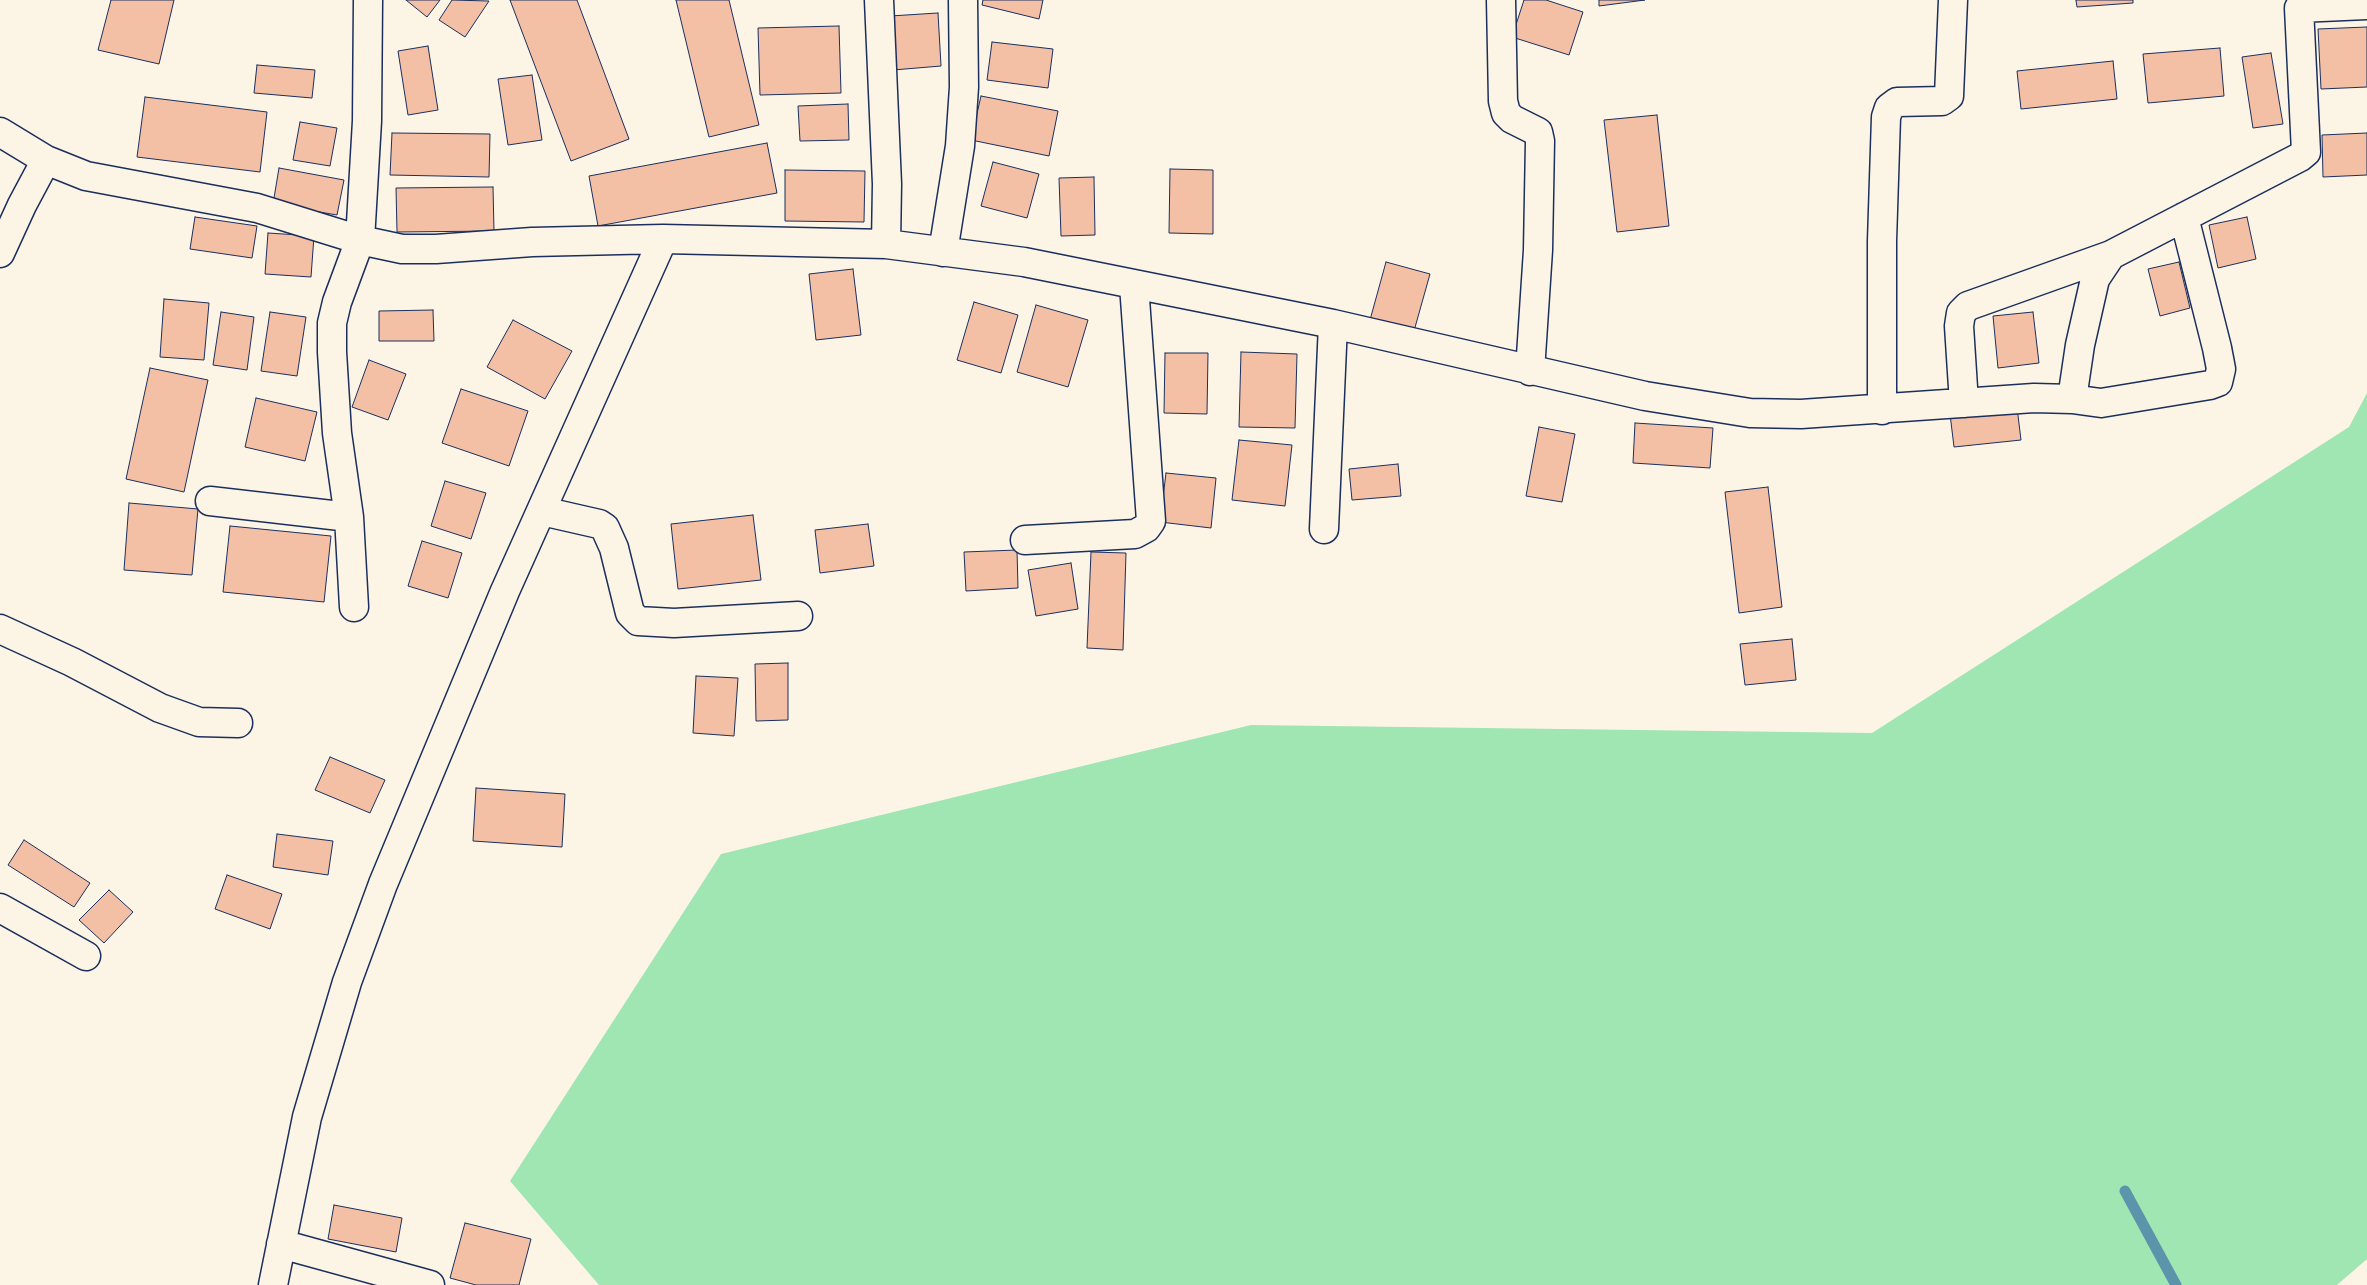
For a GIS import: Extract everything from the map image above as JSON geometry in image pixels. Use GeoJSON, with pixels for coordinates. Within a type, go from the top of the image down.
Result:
{"type":"FeatureCollection","features":[{"type":"Feature","properties":{"kind":"street"},"geometry":{"type":"LineString","coordinates":[[879,0],[887,184],[886,244]]}},
{"type":"Feature","properties":{"kind":"street"},"geometry":{"type":"LineString","coordinates":[[943,252],[961,127],[964,87],[963,0]]}},
{"type":"Feature","properties":{"kind":"street"},"geometry":{"type":"LineString","coordinates":[[1501,0],[1503,101],[1506,113],[1512,119],[1538,132],[1540,141],[1538,250],[1530,371]]}},
{"type":"Feature","properties":{"kind":"street"},"geometry":{"type":"LineString","coordinates":[[1882,410],[1882,241],[1886,116],[1889,108],[1897,102],[1942,101],[1950,96],[1953,0]]}},
{"type":"Feature","properties":{"kind":"street"},"geometry":{"type":"LineString","coordinates":[[354,607],[349,517],[337,433],[332,323],[337,302],[360,240],[366,121],[365,1]]}},
{"type":"Feature","properties":{"kind":"street"},"geometry":{"type":"LineString","coordinates":[[1964,403],[1959,326],[1961,313],[1968,306],[2111,255],[2300,157],[2306,152],[2299,8],[2367,4]]}},
{"type":"Feature","properties":{"kind":"street"},"geometry":{"type":"LineString","coordinates":[[0,132],[46,160],[86,176],[257,208],[360,240],[402,250],[436,250],[532,242],[663,239],[886,244],[1024,262],[1333,324],[1644,396],[1750,413],[1801,414],[1882,410],[2034,398],[2072,399],[2102,403],[2210,385],[2218,382],[2220,368],[2217,348],[2184,217]]}},
{"type":"Feature","properties":{"kind":"street"},"geometry":{"type":"LineString","coordinates":[[0,253],[22,205],[46,160]]}},
{"type":"Feature","properties":{"kind":"street"},"geometry":{"type":"LineString","coordinates":[[273,1285],[307,1118],[347,982],[387,875],[505,591],[663,239]]}},
{"type":"Feature","properties":{"kind":"street"},"geometry":{"type":"LineString","coordinates":[[2072,399],[2080,345],[2095,279],[2111,255]]}},
{"type":"Feature","properties":{"kind":"street"},"geometry":{"type":"LineString","coordinates":[[1025,540],[1134,534],[1146,528],[1151,521],[1134,285]]}},
{"type":"Feature","properties":{"kind":"street"},"geometry":{"type":"LineString","coordinates":[[1324,529],[1333,324]]}},
{"type":"Feature","properties":{"kind":"street"},"geometry":{"type":"LineString","coordinates":[[210,500],[349,517]]}},
{"type":"Feature","properties":{"kind":"street"},"geometry":{"type":"LineString","coordinates":[[542,510],[599,524],[605,528],[614,548],[630,613],[638,621],[674,624],[798,616]]}},
{"type":"Feature","properties":{"kind":"street"},"geometry":{"type":"LineString","coordinates":[[0,629],[72,662],[160,708],[199,722],[238,723]]}},
{"type":"Feature","properties":{"kind":"street"},"geometry":{"type":"LineString","coordinates":[[0,908],[86,956]]}},
{"type":"Feature","properties":{"kind":"street"},"geometry":{"type":"LineString","coordinates":[[281,1244],[430,1285]]}},
{"type":"Feature","properties":{"kind":"green space"},"geometry":{"type":"Polygon","coordinates":[[[2367,393],[2367,1259],[2337,1285],[599,1285],[510,1181],[721,854],[1251,725],[1872,733],[2349,427],[2367,393]]]}},
{"type":"Feature","properties":{"kind":"building"},"geometry":{"type":"Polygon","coordinates":[[[111,0],[174,0],[159,64],[98,50],[111,0]]]}},
{"type":"Feature","properties":{"kind":"building"},"geometry":{"type":"Polygon","coordinates":[[[406,0],[440,0],[427,17],[406,0]]]}},
{"type":"Feature","properties":{"kind":"building"},"geometry":{"type":"Polygon","coordinates":[[[452,0],[489,1],[465,37],[439,20],[452,0]]]}},
{"type":"Feature","properties":{"kind":"building"},"geometry":{"type":"Polygon","coordinates":[[[510,0],[577,0],[629,139],[571,161],[510,0]]]}},
{"type":"Feature","properties":{"kind":"building"},"geometry":{"type":"Polygon","coordinates":[[[676,0],[729,0],[759,125],[709,137],[676,0]]]}},
{"type":"Feature","properties":{"kind":"building"},"geometry":{"type":"Polygon","coordinates":[[[983,0],[1043,0],[1039,19],[982,5],[983,0]]]}},
{"type":"Feature","properties":{"kind":"building"},"geometry":{"type":"Polygon","coordinates":[[[1524,0],[1546,0],[1583,12],[1569,55],[1512,37],[1524,0]]]}},
{"type":"Feature","properties":{"kind":"building"},"geometry":{"type":"Polygon","coordinates":[[[1599,0],[1645,0],[1599,6],[1599,0]]]}},
{"type":"Feature","properties":{"kind":"building"},"geometry":{"type":"Polygon","coordinates":[[[2076,0],[2133,0],[2133,3],[2077,7],[2076,0]]]}},
{"type":"Feature","properties":{"kind":"building"},"geometry":{"type":"Polygon","coordinates":[[[938,13],[941,66],[893,70],[890,16],[938,13]]]}},
{"type":"Feature","properties":{"kind":"building"},"geometry":{"type":"Polygon","coordinates":[[[839,26],[841,93],[760,95],[758,28],[839,26]]]}},
{"type":"Feature","properties":{"kind":"building"},"geometry":{"type":"Polygon","coordinates":[[[2367,27],[2367,87],[2321,89],[2318,29],[2367,27]]]}},
{"type":"Feature","properties":{"kind":"building"},"geometry":{"type":"Polygon","coordinates":[[[992,42],[1053,49],[1048,88],[987,80],[992,42]]]}},
{"type":"Feature","properties":{"kind":"building"},"geometry":{"type":"Polygon","coordinates":[[[428,46],[438,110],[408,115],[398,51],[428,46]]]}},
{"type":"Feature","properties":{"kind":"building"},"geometry":{"type":"Polygon","coordinates":[[[2220,48],[2224,96],[2148,103],[2143,54],[2220,48]]]}},
{"type":"Feature","properties":{"kind":"building"},"geometry":{"type":"Polygon","coordinates":[[[2271,53],[2283,124],[2253,128],[2242,57],[2271,53]]]}},
{"type":"Feature","properties":{"kind":"building"},"geometry":{"type":"Polygon","coordinates":[[[2113,61],[2117,99],[2021,109],[2017,71],[2113,61]]]}},
{"type":"Feature","properties":{"kind":"building"},"geometry":{"type":"Polygon","coordinates":[[[257,65],[315,70],[312,98],[254,93],[257,65]]]}},
{"type":"Feature","properties":{"kind":"building"},"geometry":{"type":"Polygon","coordinates":[[[532,75],[542,140],[508,145],[498,79],[532,75]]]}},
{"type":"Feature","properties":{"kind":"building"},"geometry":{"type":"Polygon","coordinates":[[[981,96],[1058,111],[1049,156],[971,140],[981,96]]]}},
{"type":"Feature","properties":{"kind":"building"},"geometry":{"type":"Polygon","coordinates":[[[145,97],[267,112],[260,172],[137,157],[145,97]]]}},
{"type":"Feature","properties":{"kind":"building"},"geometry":{"type":"Polygon","coordinates":[[[848,104],[849,140],[800,141],[798,106],[848,104]]]}},
{"type":"Feature","properties":{"kind":"building"},"geometry":{"type":"Polygon","coordinates":[[[1657,115],[1669,226],[1617,232],[1604,120],[1657,115]]]}},
{"type":"Feature","properties":{"kind":"building"},"geometry":{"type":"Polygon","coordinates":[[[300,122],[337,128],[330,166],[293,160],[300,122]]]}},
{"type":"Feature","properties":{"kind":"building"},"geometry":{"type":"Polygon","coordinates":[[[392,133],[490,134],[489,177],[390,175],[392,133]]]}},
{"type":"Feature","properties":{"kind":"building"},"geometry":{"type":"Polygon","coordinates":[[[2367,133],[2367,175],[2323,177],[2322,135],[2367,133]]]}},
{"type":"Feature","properties":{"kind":"building"},"geometry":{"type":"Polygon","coordinates":[[[767,143],[777,193],[598,226],[589,176],[767,143]]]}},
{"type":"Feature","properties":{"kind":"building"},"geometry":{"type":"Polygon","coordinates":[[[993,162],[1039,174],[1027,218],[981,206],[993,162]]]}},
{"type":"Feature","properties":{"kind":"building"},"geometry":{"type":"Polygon","coordinates":[[[279,168],[344,180],[337,215],[273,204],[279,168]]]}},
{"type":"Feature","properties":{"kind":"building"},"geometry":{"type":"Polygon","coordinates":[[[1170,169],[1213,170],[1213,234],[1169,233],[1170,169]]]}},
{"type":"Feature","properties":{"kind":"building"},"geometry":{"type":"Polygon","coordinates":[[[785,170],[865,171],[864,222],[785,221],[785,170]]]}},
{"type":"Feature","properties":{"kind":"building"},"geometry":{"type":"Polygon","coordinates":[[[1094,177],[1095,235],[1061,236],[1059,178],[1094,177]]]}},
{"type":"Feature","properties":{"kind":"building"},"geometry":{"type":"Polygon","coordinates":[[[493,187],[494,231],[397,232],[396,188],[493,187]]]}},
{"type":"Feature","properties":{"kind":"building"},"geometry":{"type":"Polygon","coordinates":[[[195,217],[257,226],[252,258],[190,249],[195,217]]]}},
{"type":"Feature","properties":{"kind":"building"},"geometry":{"type":"Polygon","coordinates":[[[2247,217],[2256,259],[2218,268],[2209,225],[2247,217]]]}},
{"type":"Feature","properties":{"kind":"building"},"geometry":{"type":"Polygon","coordinates":[[[268,233],[314,236],[311,277],[265,274],[268,233]]]}},
{"type":"Feature","properties":{"kind":"building"},"geometry":{"type":"Polygon","coordinates":[[[1386,262],[1430,274],[1414,331],[1370,320],[1386,262]]]}},
{"type":"Feature","properties":{"kind":"building"},"geometry":{"type":"Polygon","coordinates":[[[2179,262],[2190,308],[2160,316],[2148,269],[2179,262]]]}},
{"type":"Feature","properties":{"kind":"building"},"geometry":{"type":"Polygon","coordinates":[[[853,269],[861,335],[816,340],[809,274],[853,269]]]}},
{"type":"Feature","properties":{"kind":"building"},"geometry":{"type":"Polygon","coordinates":[[[164,299],[209,303],[204,360],[160,357],[164,299]]]}},
{"type":"Feature","properties":{"kind":"building"},"geometry":{"type":"Polygon","coordinates":[[[974,302],[1018,315],[1001,373],[957,360],[974,302]]]}},
{"type":"Feature","properties":{"kind":"building"},"geometry":{"type":"Polygon","coordinates":[[[1036,305],[1088,320],[1068,387],[1017,372],[1036,305]]]}},
{"type":"Feature","properties":{"kind":"building"},"geometry":{"type":"Polygon","coordinates":[[[433,310],[434,341],[379,341],[379,311],[433,310]]]}},
{"type":"Feature","properties":{"kind":"building"},"geometry":{"type":"Polygon","coordinates":[[[221,312],[254,317],[247,370],[213,365],[221,312]]]}},
{"type":"Feature","properties":{"kind":"building"},"geometry":{"type":"Polygon","coordinates":[[[270,312],[306,317],[297,376],[261,371],[270,312]]]}},
{"type":"Feature","properties":{"kind":"building"},"geometry":{"type":"Polygon","coordinates":[[[2033,312],[2039,363],[1998,368],[1993,316],[2033,312]]]}},
{"type":"Feature","properties":{"kind":"building"},"geometry":{"type":"Polygon","coordinates":[[[513,320],[572,351],[545,399],[487,367],[513,320]]]}},
{"type":"Feature","properties":{"kind":"building"},"geometry":{"type":"Polygon","coordinates":[[[1241,352],[1297,354],[1295,428],[1239,427],[1241,352]]]}},
{"type":"Feature","properties":{"kind":"building"},"geometry":{"type":"Polygon","coordinates":[[[1165,353],[1208,353],[1207,414],[1164,413],[1165,353]]]}},
{"type":"Feature","properties":{"kind":"building"},"geometry":{"type":"Polygon","coordinates":[[[369,360],[406,374],[388,420],[352,407],[369,360]]]}},
{"type":"Feature","properties":{"kind":"building"},"geometry":{"type":"Polygon","coordinates":[[[150,368],[208,380],[184,492],[126,479],[150,368]]]}},
{"type":"Feature","properties":{"kind":"building"},"geometry":{"type":"Polygon","coordinates":[[[461,389],[528,411],[509,466],[442,443],[461,389]]]}},
{"type":"Feature","properties":{"kind":"building"},"geometry":{"type":"Polygon","coordinates":[[[256,398],[317,412],[305,461],[245,447],[256,398]]]}},
{"type":"Feature","properties":{"kind":"building"},"geometry":{"type":"Polygon","coordinates":[[[2017,407],[2021,440],[1954,447],[1950,414],[2017,407]]]}},
{"type":"Feature","properties":{"kind":"building"},"geometry":{"type":"Polygon","coordinates":[[[1635,423],[1713,428],[1710,468],[1633,463],[1635,423]]]}},
{"type":"Feature","properties":{"kind":"building"},"geometry":{"type":"Polygon","coordinates":[[[1539,427],[1575,434],[1562,502],[1526,496],[1539,427]]]}},
{"type":"Feature","properties":{"kind":"building"},"geometry":{"type":"Polygon","coordinates":[[[1239,440],[1292,445],[1285,506],[1232,500],[1239,440]]]}},
{"type":"Feature","properties":{"kind":"building"},"geometry":{"type":"Polygon","coordinates":[[[1398,464],[1401,496],[1352,500],[1349,469],[1398,464]]]}},
{"type":"Feature","properties":{"kind":"building"},"geometry":{"type":"Polygon","coordinates":[[[1166,473],[1216,478],[1211,528],[1160,522],[1166,473]]]}},
{"type":"Feature","properties":{"kind":"building"},"geometry":{"type":"Polygon","coordinates":[[[445,481],[486,493],[471,539],[431,526],[445,481]]]}},
{"type":"Feature","properties":{"kind":"building"},"geometry":{"type":"Polygon","coordinates":[[[1768,487],[1782,607],[1739,613],[1725,492],[1768,487]]]}},
{"type":"Feature","properties":{"kind":"building"},"geometry":{"type":"Polygon","coordinates":[[[129,503],[198,509],[192,575],[124,570],[129,503]]]}},
{"type":"Feature","properties":{"kind":"building"},"geometry":{"type":"Polygon","coordinates":[[[753,515],[761,580],[678,589],[671,524],[753,515]]]}},
{"type":"Feature","properties":{"kind":"building"},"geometry":{"type":"Polygon","coordinates":[[[868,524],[874,566],[820,573],[815,530],[868,524]]]}},
{"type":"Feature","properties":{"kind":"building"},"geometry":{"type":"Polygon","coordinates":[[[230,526],[331,536],[324,602],[223,592],[230,526]]]}},
{"type":"Feature","properties":{"kind":"building"},"geometry":{"type":"Polygon","coordinates":[[[422,541],[462,553],[448,598],[408,586],[422,541]]]}},
{"type":"Feature","properties":{"kind":"building"},"geometry":{"type":"Polygon","coordinates":[[[1017,550],[1018,588],[966,591],[964,552],[1017,550]]]}},
{"type":"Feature","properties":{"kind":"building"},"geometry":{"type":"Polygon","coordinates":[[[1091,552],[1126,553],[1123,650],[1087,648],[1091,552]]]}},
{"type":"Feature","properties":{"kind":"building"},"geometry":{"type":"Polygon","coordinates":[[[1071,563],[1078,609],[1036,616],[1028,570],[1071,563]]]}},
{"type":"Feature","properties":{"kind":"building"},"geometry":{"type":"Polygon","coordinates":[[[1792,639],[1796,680],[1745,685],[1740,644],[1792,639]]]}},
{"type":"Feature","properties":{"kind":"building"},"geometry":{"type":"Polygon","coordinates":[[[788,663],[788,720],[756,721],[755,664],[788,663]]]}},
{"type":"Feature","properties":{"kind":"building"},"geometry":{"type":"Polygon","coordinates":[[[696,676],[738,678],[734,736],[693,733],[696,676]]]}},
{"type":"Feature","properties":{"kind":"building"},"geometry":{"type":"Polygon","coordinates":[[[330,757],[385,780],[370,813],[315,790],[330,757]]]}},
{"type":"Feature","properties":{"kind":"building"},"geometry":{"type":"Polygon","coordinates":[[[476,788],[565,794],[562,847],[473,841],[476,788]]]}},
{"type":"Feature","properties":{"kind":"building"},"geometry":{"type":"Polygon","coordinates":[[[277,834],[333,841],[328,875],[273,867],[277,834]]]}},
{"type":"Feature","properties":{"kind":"building"},"geometry":{"type":"Polygon","coordinates":[[[24,840],[90,883],[74,907],[8,865],[24,840]]]}},
{"type":"Feature","properties":{"kind":"building"},"geometry":{"type":"Polygon","coordinates":[[[227,875],[282,894],[270,929],[215,909],[227,875]]]}},
{"type":"Feature","properties":{"kind":"building"},"geometry":{"type":"Polygon","coordinates":[[[109,890],[133,912],[104,943],[79,920],[109,890]]]}},
{"type":"Feature","properties":{"kind":"building"},"geometry":{"type":"Polygon","coordinates":[[[334,1205],[402,1218],[396,1252],[328,1239],[334,1205]]]}},
{"type":"Feature","properties":{"kind":"building"},"geometry":{"type":"Polygon","coordinates":[[[465,1223],[531,1239],[519,1285],[476,1285],[450,1278],[465,1223]]]}},
{"type":"Feature","properties":{"kind":"waterway"},"geometry":{"type":"LineString","coordinates":[[2125,1191],[2176,1285]]}}]}
